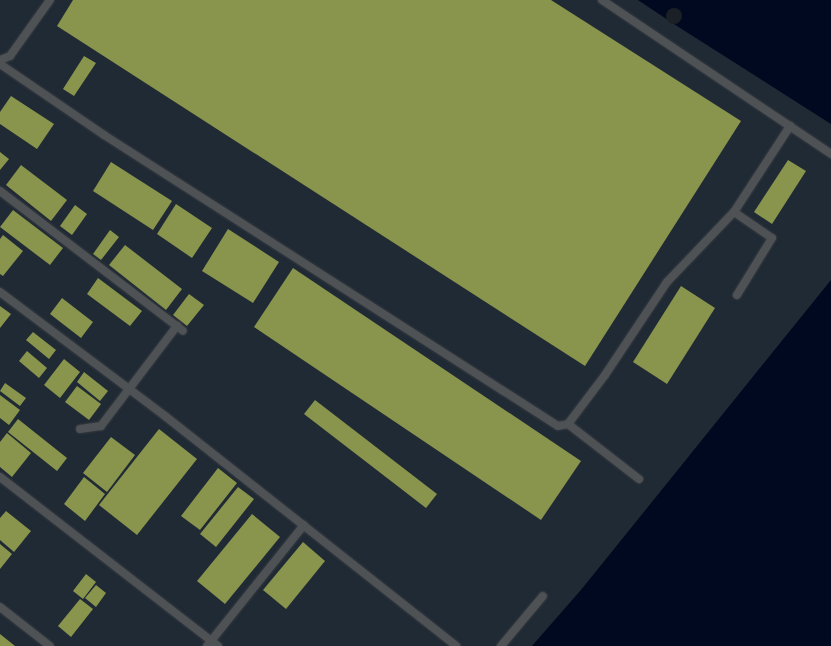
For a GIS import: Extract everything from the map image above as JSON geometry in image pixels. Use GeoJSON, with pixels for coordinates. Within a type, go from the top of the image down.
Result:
{"type":"FeatureCollection","features":[{"type":"Feature","properties":{"kind":"lane"},"geometry":{"type":"LineString","coordinates":[[50,0],[10,56],[0,62],[104,135],[558,426],[568,424],[667,282],[734,212],[790,126]]}},
{"type":"Feature","properties":{"kind":"lane"},"geometry":{"type":"LineString","coordinates":[[602,0],[831,154]]}},
{"type":"Feature","properties":{"kind":"lane"},"geometry":{"type":"LineString","coordinates":[[0,191],[180,329],[100,426],[80,429]]}},
{"type":"Feature","properties":{"kind":"lane"},"geometry":{"type":"LineString","coordinates":[[734,212],[772,238],[737,296]]}},
{"type":"Feature","properties":{"kind":"lane"},"geometry":{"type":"LineString","coordinates":[[0,292],[304,525],[456,646]]}},
{"type":"Feature","properties":{"kind":"lane"},"geometry":{"type":"LineString","coordinates":[[568,424],[639,479]]}},
{"type":"Feature","properties":{"kind":"lane"},"geometry":{"type":"LineString","coordinates":[[0,477],[212,644],[304,525]]}},
{"type":"Feature","properties":{"kind":"lane"},"geometry":{"type":"LineString","coordinates":[[501,646],[542,596]]}},
{"type":"Feature","properties":{"kind":"lane"},"geometry":{"type":"LineString","coordinates":[[0,607],[50,646]]}},
{"type":"Feature","properties":{"kind":"shaded area"},"geometry":{"type":"Polygon","coordinates":[[[0,0],[638,0],[831,124],[831,280],[581,590],[532,646],[0,646],[0,0]]]}},
{"type":"Feature","properties":{"kind":"water"},"geometry":{"type":"Polygon","coordinates":[[[638,0],[831,0],[831,124],[677,26],[638,0]]]}},
{"type":"Feature","properties":{"kind":"water"},"geometry":{"type":"Polygon","coordinates":[[[831,280],[831,646],[532,646],[581,590],[831,280]]]}},
{"type":"Feature","properties":{"kind":"pier"},"geometry":{"type":"Polygon","coordinates":[[[674,8],[682,16],[674,24],[666,16],[674,8]]]}},
{"type":"Feature","properties":{"kind":"building"},"geometry":{"type":"Polygon","coordinates":[[[73,0],[551,0],[741,121],[585,366],[57,26],[73,0]]]}},
{"type":"Feature","properties":{"kind":"building"},"geometry":{"type":"Polygon","coordinates":[[[84,56],[96,63],[74,96],[63,89],[84,56]]]}},
{"type":"Feature","properties":{"kind":"building"},"geometry":{"type":"Polygon","coordinates":[[[11,96],[54,124],[37,149],[0,124],[0,112],[11,96]]]}},
{"type":"Feature","properties":{"kind":"building"},"geometry":{"type":"Polygon","coordinates":[[[0,152],[9,159],[0,170],[0,152]]]}},
{"type":"Feature","properties":{"kind":"building"},"geometry":{"type":"Polygon","coordinates":[[[788,160],[806,171],[772,224],[754,212],[788,160]]]}},
{"type":"Feature","properties":{"kind":"building"},"geometry":{"type":"Polygon","coordinates":[[[111,162],[172,201],[153,230],[93,191],[111,162]]]}},
{"type":"Feature","properties":{"kind":"building"},"geometry":{"type":"Polygon","coordinates":[[[21,165],[67,200],[51,221],[6,185],[21,165]]]}},
{"type":"Feature","properties":{"kind":"building"},"geometry":{"type":"Polygon","coordinates":[[[176,204],[212,228],[192,258],[157,234],[176,204]]]}},
{"type":"Feature","properties":{"kind":"building"},"geometry":{"type":"Polygon","coordinates":[[[75,205],[87,214],[72,235],[60,226],[75,205]]]}},
{"type":"Feature","properties":{"kind":"building"},"geometry":{"type":"Polygon","coordinates":[[[13,210],[63,248],[50,265],[0,227],[13,210]]]}},
{"type":"Feature","properties":{"kind":"building"},"geometry":{"type":"Polygon","coordinates":[[[228,229],[279,262],[253,303],[202,271],[228,229]]]}},
{"type":"Feature","properties":{"kind":"building"},"geometry":{"type":"Polygon","coordinates":[[[110,230],[119,237],[101,260],[93,254],[110,230]]]}},
{"type":"Feature","properties":{"kind":"building"},"geometry":{"type":"Polygon","coordinates":[[[3,235],[23,251],[3,276],[0,274],[0,239],[3,235]]]}},
{"type":"Feature","properties":{"kind":"building"},"geometry":{"type":"Polygon","coordinates":[[[125,245],[182,289],[166,310],[109,265],[125,245]]]}},
{"type":"Feature","properties":{"kind":"building"},"geometry":{"type":"Polygon","coordinates":[[[293,268],[581,461],[541,520],[254,327],[293,268]]]}},
{"type":"Feature","properties":{"kind":"building"},"geometry":{"type":"Polygon","coordinates":[[[98,278],[142,311],[130,326],[87,294],[98,278]]]}},
{"type":"Feature","properties":{"kind":"building"},"geometry":{"type":"Polygon","coordinates":[[[681,286],[715,308],[667,384],[633,362],[681,286]]]}},
{"type":"Feature","properties":{"kind":"building"},"geometry":{"type":"Polygon","coordinates":[[[189,294],[204,305],[187,326],[173,315],[189,294]]]}},
{"type":"Feature","properties":{"kind":"building"},"geometry":{"type":"Polygon","coordinates":[[[62,298],[93,322],[81,338],[50,314],[62,298]]]}},
{"type":"Feature","properties":{"kind":"building"},"geometry":{"type":"Polygon","coordinates":[[[0,306],[11,314],[0,328],[0,306]]]}},
{"type":"Feature","properties":{"kind":"building"},"geometry":{"type":"Polygon","coordinates":[[[33,332],[56,350],[49,359],[26,340],[33,332]]]}},
{"type":"Feature","properties":{"kind":"building"},"geometry":{"type":"Polygon","coordinates":[[[27,351],[47,368],[39,378],[19,361],[27,351]]]}},
{"type":"Feature","properties":{"kind":"building"},"geometry":{"type":"Polygon","coordinates":[[[64,359],[80,372],[60,398],[44,385],[64,359]]]}},
{"type":"Feature","properties":{"kind":"building"},"geometry":{"type":"Polygon","coordinates":[[[84,372],[108,391],[100,401],[77,382],[84,372]]]}},
{"type":"Feature","properties":{"kind":"building"},"geometry":{"type":"Polygon","coordinates":[[[5,383],[26,398],[20,406],[0,391],[5,383]]]}},
{"type":"Feature","properties":{"kind":"building"},"geometry":{"type":"Polygon","coordinates":[[[77,386],[101,404],[89,420],[65,402],[77,386]]]}},
{"type":"Feature","properties":{"kind":"building"},"geometry":{"type":"Polygon","coordinates":[[[0,395],[20,410],[9,425],[0,418],[0,395]]]}},
{"type":"Feature","properties":{"kind":"building"},"geometry":{"type":"Polygon","coordinates":[[[315,400],[437,494],[426,508],[304,414],[315,400]]]}},
{"type":"Feature","properties":{"kind":"building"},"geometry":{"type":"Polygon","coordinates":[[[18,419],[67,458],[57,471],[8,432],[18,419]]]}},
{"type":"Feature","properties":{"kind":"building"},"geometry":{"type":"Polygon","coordinates":[[[159,429],[197,459],[137,535],[99,505],[159,429]]]}},
{"type":"Feature","properties":{"kind":"building"},"geometry":{"type":"Polygon","coordinates":[[[7,433],[31,453],[12,477],[0,467],[0,442],[7,433]]]}},
{"type":"Feature","properties":{"kind":"building"},"geometry":{"type":"Polygon","coordinates":[[[111,437],[135,455],[107,492],[83,473],[111,437]]]}},
{"type":"Feature","properties":{"kind":"building"},"geometry":{"type":"Polygon","coordinates":[[[218,468],[237,483],[200,530],[181,516],[218,468]]]}},
{"type":"Feature","properties":{"kind":"building"},"geometry":{"type":"Polygon","coordinates":[[[84,477],[105,494],[85,521],[64,504],[84,477]]]}},
{"type":"Feature","properties":{"kind":"building"},"geometry":{"type":"Polygon","coordinates":[[[238,487],[254,499],[216,547],[200,534],[238,487]]]}},
{"type":"Feature","properties":{"kind":"building"},"geometry":{"type":"Polygon","coordinates":[[[6,511],[31,531],[14,552],[0,540],[0,518],[6,511]]]}},
{"type":"Feature","properties":{"kind":"building"},"geometry":{"type":"Polygon","coordinates":[[[252,514],[280,537],[225,604],[197,581],[252,514]]]}},
{"type":"Feature","properties":{"kind":"building"},"geometry":{"type":"Polygon","coordinates":[[[303,542],[325,561],[286,609],[263,590],[303,542]]]}},
{"type":"Feature","properties":{"kind":"building"},"geometry":{"type":"Polygon","coordinates":[[[0,544],[12,554],[0,569],[0,544]]]}},
{"type":"Feature","properties":{"kind":"building"},"geometry":{"type":"Polygon","coordinates":[[[86,574],[96,582],[83,599],[73,591],[86,574]]]}},
{"type":"Feature","properties":{"kind":"building"},"geometry":{"type":"Polygon","coordinates":[[[96,585],[106,593],[96,607],[85,598],[96,585]]]}},
{"type":"Feature","properties":{"kind":"building"},"geometry":{"type":"Polygon","coordinates":[[[80,599],[93,609],[71,637],[58,626],[80,599]]]}},
{"type":"Feature","properties":{"kind":"building"},"geometry":{"type":"Polygon","coordinates":[[[0,634],[15,646],[0,646],[0,634]]]}}]}
